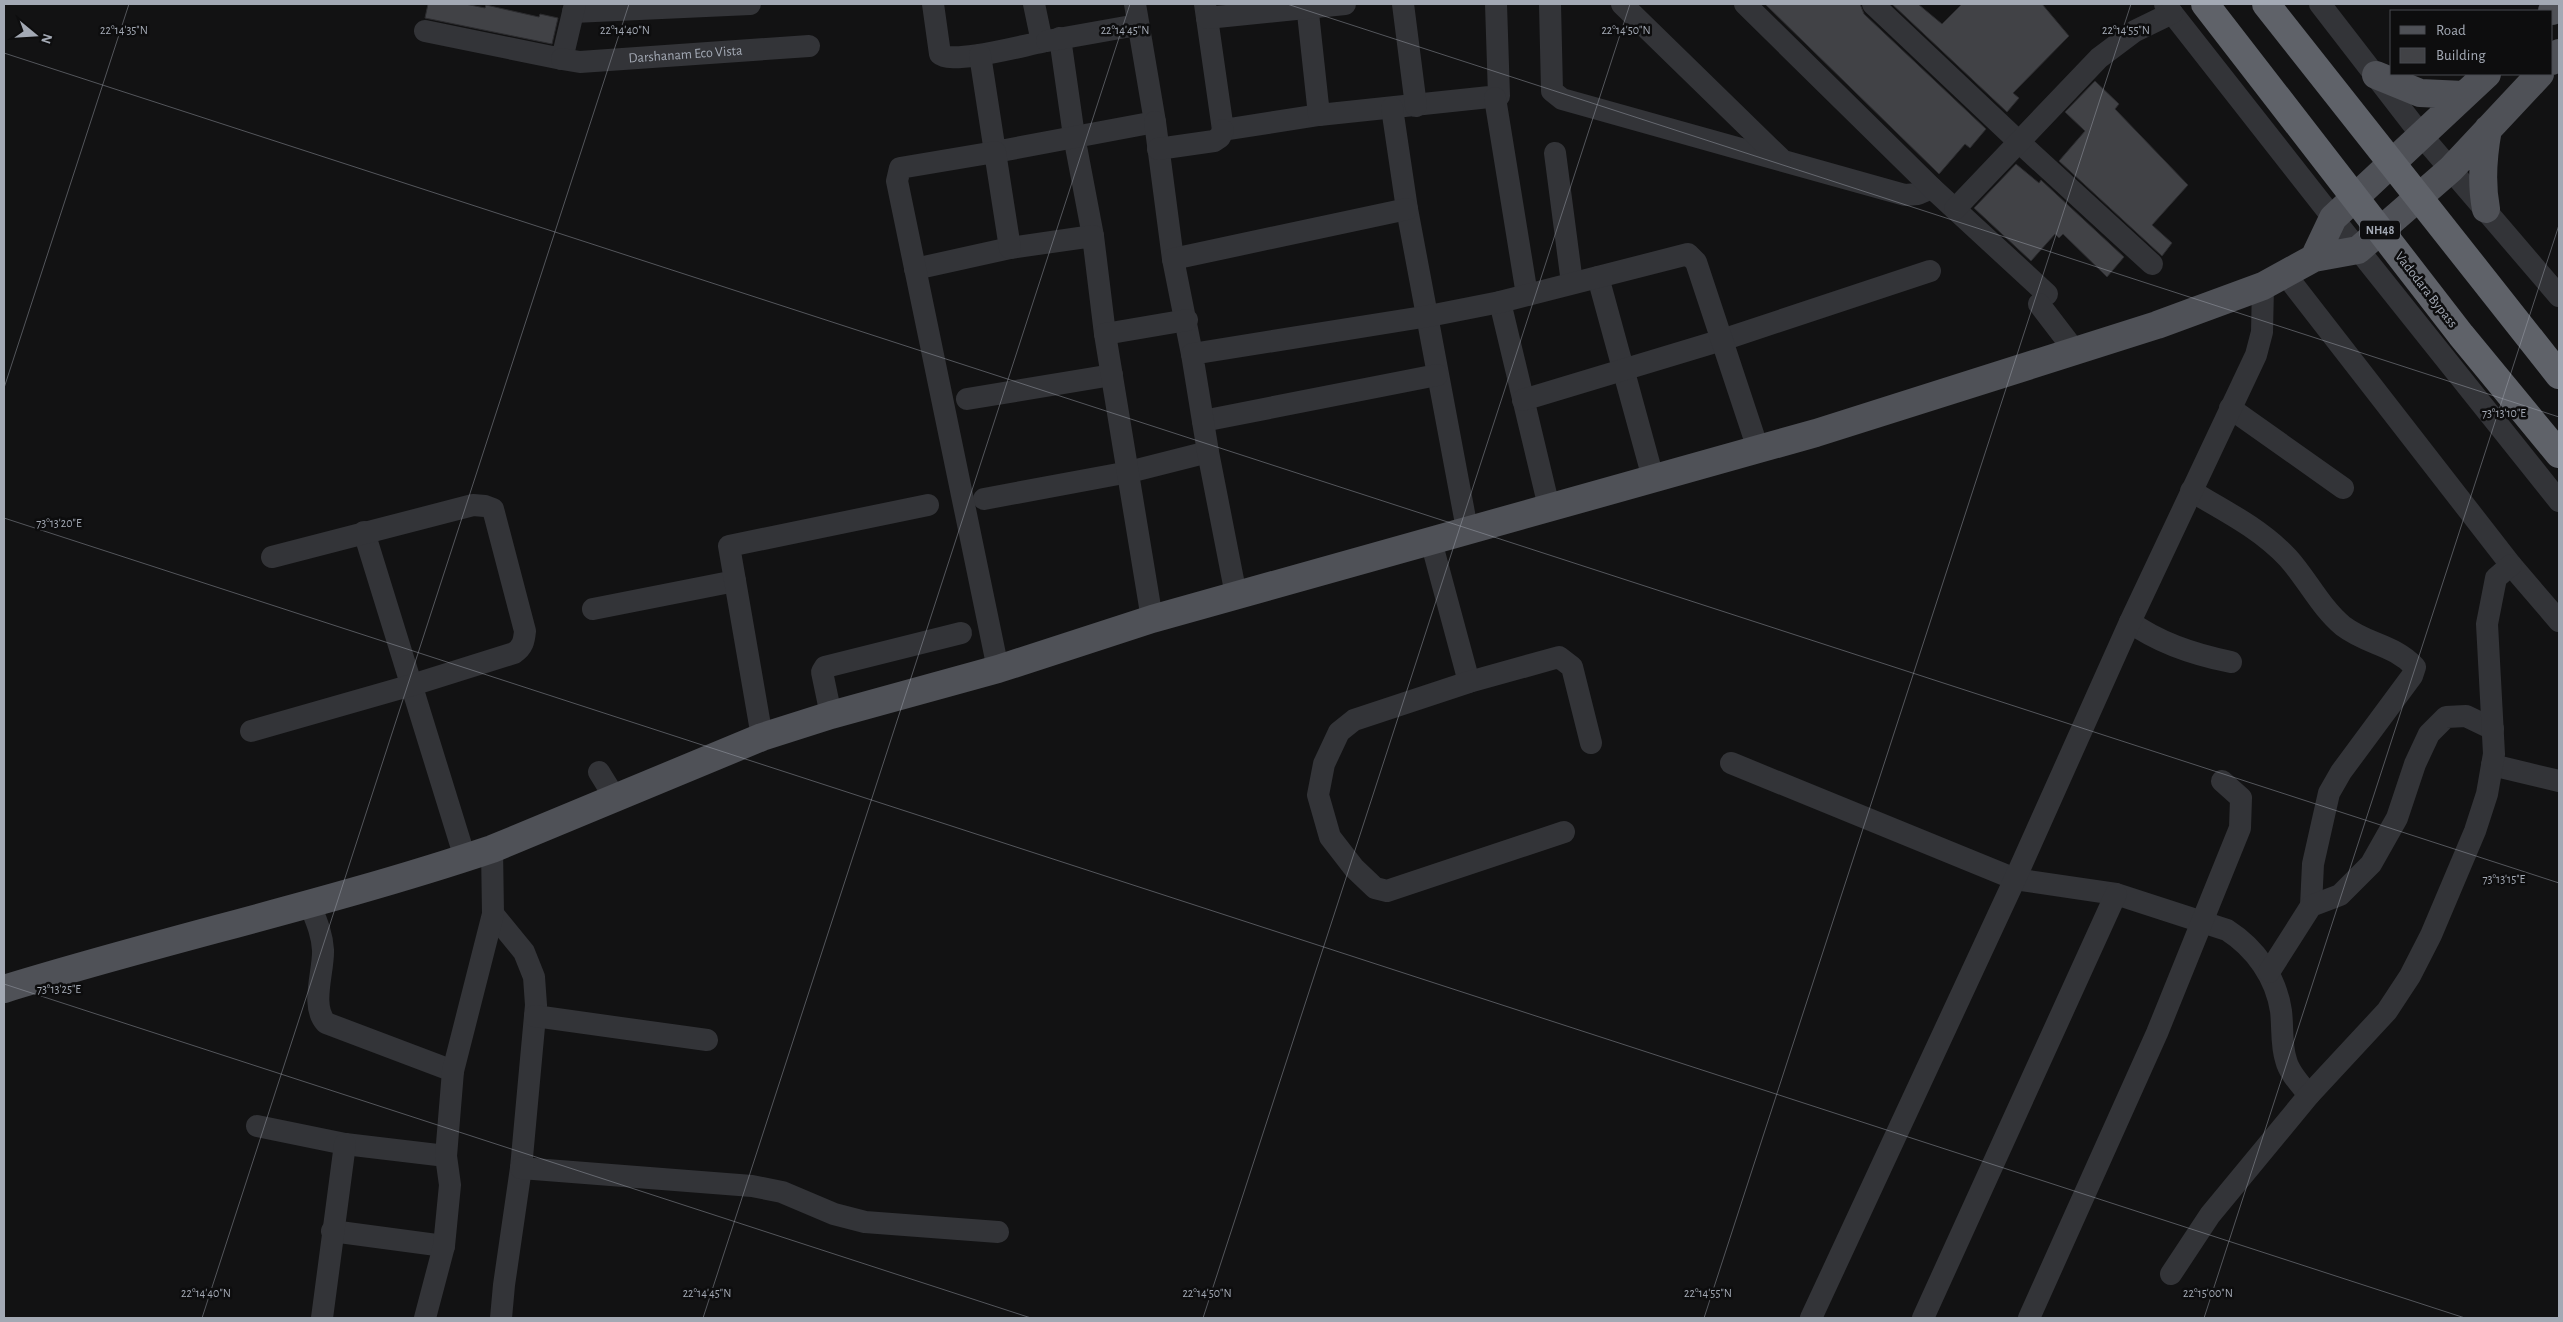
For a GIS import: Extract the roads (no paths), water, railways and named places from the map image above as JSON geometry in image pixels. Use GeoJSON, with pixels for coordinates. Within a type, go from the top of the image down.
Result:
{"type":"FeatureCollection","features":[{"type":"Feature","properties":{"kind":"highway","name":"Vadodara Bypass"},"geometry":{"type":"LineString","coordinates":[[2206,4],[2462,335],[2559,454]]}},
{"type":"Feature","properties":{"kind":"highway"},"geometry":{"type":"LineString","coordinates":[[2266,4],[2559,375]]}},
{"type":"Feature","properties":{"kind":"main road"},"geometry":{"type":"LineString","coordinates":[[2376,75],[2420,93],[2464,96]]}},
{"type":"Feature","properties":{"kind":"main road"},"geometry":{"type":"LineString","coordinates":[[2314,258],[2333,218],[2486,75]]}},
{"type":"Feature","properties":{"kind":"main road"},"geometry":{"type":"LineString","coordinates":[[4,989],[310,905],[465,858],[492,849],[762,737],[830,715],[998,669],[1152,618],[1758,449],[2157,325],[2274,280],[2314,258],[2358,250],[2451,169],[2539,75]]}},
{"type":"Feature","properties":{"kind":"main road"},"geometry":{"type":"LineString","coordinates":[[2486,210],[2483,187],[2484,151],[2488,129]]}},
{"type":"Feature","properties":{"kind":"street"},"geometry":{"type":"LineString","coordinates":[[562,59],[574,8],[750,4]]}},
{"type":"Feature","properties":{"kind":"street"},"geometry":{"type":"LineString","coordinates":[[932,4],[942,57],[980,55],[1051,40],[1136,14],[1155,122],[1173,259],[1187,320],[1208,452],[1236,595]]}},
{"type":"Feature","properties":{"kind":"street"},"geometry":{"type":"LineString","coordinates":[[1034,4],[1051,40],[1074,136],[1093,236],[1105,334],[1152,618]]}},
{"type":"Feature","properties":{"kind":"street"},"geometry":{"type":"LineString","coordinates":[[1158,149],[1214,141],[1220,137],[1224,130],[1206,11],[1345,4]]}},
{"type":"Feature","properties":{"kind":"street"},"geometry":{"type":"LineString","coordinates":[[1403,4],[1416,106]]}},
{"type":"Feature","properties":{"kind":"street"},"geometry":{"type":"LineString","coordinates":[[1224,130],[1319,115],[1495,98],[1500,93],[1496,4]]}},
{"type":"Feature","properties":{"kind":"street"},"geometry":{"type":"LineString","coordinates":[[1550,4],[1552,90],[1555,95],[1562,99],[1905,195],[1918,194],[1932,188]]}},
{"type":"Feature","properties":{"kind":"street"},"geometry":{"type":"LineString","coordinates":[[1622,4],[1782,161]]}},
{"type":"Feature","properties":{"kind":"street"},"geometry":{"type":"LineString","coordinates":[[1746,4],[1955,209],[2043,299],[2075,351]]}},
{"type":"Feature","properties":{"kind":"street"},"geometry":{"type":"LineString","coordinates":[[1874,4],[2019,142],[2152,264]]}},
{"type":"Feature","properties":{"kind":"street"},"geometry":{"type":"LineString","coordinates":[[2320,4],[2422,136],[2559,296]]}},
{"type":"Feature","properties":{"kind":"street"},"geometry":{"type":"LineString","coordinates":[[1308,5],[1319,115]]}},
{"type":"Feature","properties":{"kind":"street"},"geometry":{"type":"LineString","coordinates":[[1955,209],[2115,45],[2168,8],[2358,250],[2559,501]]}},
{"type":"Feature","properties":{"kind":"street","name":"Darshanam Eco Vista"},"geometry":{"type":"LineString","coordinates":[[424,31],[580,62],[808,46]]}},
{"type":"Feature","properties":{"kind":"street"},"geometry":{"type":"LineString","coordinates":[[980,55],[1010,248]]}},
{"type":"Feature","properties":{"kind":"street"},"geometry":{"type":"LineString","coordinates":[[1495,98],[1527,295]]}},
{"type":"Feature","properties":{"kind":"street"},"geometry":{"type":"LineString","coordinates":[[1392,108],[1407,209],[1429,316],[1437,375],[1467,529]]}},
{"type":"Feature","properties":{"kind":"street"},"geometry":{"type":"LineString","coordinates":[[998,669],[897,181],[900,168],[1155,122]]}},
{"type":"Feature","properties":{"kind":"street"},"geometry":{"type":"LineString","coordinates":[[1555,153],[1572,283]]}},
{"type":"Feature","properties":{"kind":"street"},"geometry":{"type":"LineString","coordinates":[[1173,259],[1407,209]]}},
{"type":"Feature","properties":{"kind":"street"},"geometry":{"type":"LineString","coordinates":[[916,269],[1010,248],[1093,236]]}},
{"type":"Feature","properties":{"kind":"street"},"geometry":{"type":"LineString","coordinates":[[1192,354],[1429,316],[1500,302],[1688,254],[1692,257],[1722,340],[1758,449]]}},
{"type":"Feature","properties":{"kind":"street"},"geometry":{"type":"LineString","coordinates":[[1523,400],[1722,340],[1930,271]]}},
{"type":"Feature","properties":{"kind":"street"},"geometry":{"type":"LineString","coordinates":[[1598,277],[1653,478]]}},
{"type":"Feature","properties":{"kind":"street"},"geometry":{"type":"LineString","coordinates":[[1810,1318],[2015,879],[2130,622],[2256,355],[2274,280]]}},
{"type":"Feature","properties":{"kind":"street"},"geometry":{"type":"LineString","coordinates":[[2274,280],[2559,621]]}},
{"type":"Feature","properties":{"kind":"street"},"geometry":{"type":"LineString","coordinates":[[1500,302],[1549,508]]}},
{"type":"Feature","properties":{"kind":"street"},"geometry":{"type":"LineString","coordinates":[[1105,334],[1187,320]]}},
{"type":"Feature","properties":{"kind":"street"},"geometry":{"type":"LineString","coordinates":[[967,399],[1112,375]]}},
{"type":"Feature","properties":{"kind":"street"},"geometry":{"type":"LineString","coordinates":[[1203,421],[1437,375]]}},
{"type":"Feature","properties":{"kind":"street"},"geometry":{"type":"LineString","coordinates":[[2230,408],[2344,488]]}},
{"type":"Feature","properties":{"kind":"street"},"geometry":{"type":"LineString","coordinates":[[984,499],[1129,472],[1208,452]]}},
{"type":"Feature","properties":{"kind":"street"},"geometry":{"type":"LineString","coordinates":[[2191,491],[2265,535],[2289,559],[2342,625],[2361,638],[2403,654],[2415,667],[2412,676],[2341,772],[2328,793],[2313,864],[2311,906],[2269,972]]}},
{"type":"Feature","properties":{"kind":"street"},"geometry":{"type":"LineString","coordinates":[[762,737],[729,548],[732,544],[928,504]]}},
{"type":"Feature","properties":{"kind":"street"},"geometry":{"type":"LineString","coordinates":[[251,731],[412,686],[514,653],[521,648],[525,631],[492,510],[485,506],[473,505],[272,557]]}},
{"type":"Feature","properties":{"kind":"street"},"geometry":{"type":"LineString","coordinates":[[364,532],[465,858]]}},
{"type":"Feature","properties":{"kind":"street"},"geometry":{"type":"LineString","coordinates":[[1430,540],[1469,682]]}},
{"type":"Feature","properties":{"kind":"street"},"geometry":{"type":"LineString","coordinates":[[2171,1274],[2210,1215],[2309,1095],[2387,1011],[2410,976],[2431,935],[2475,831],[2487,794],[2492,765],[2492,729],[2487,624],[2496,578],[2512,565]]}},
{"type":"Feature","properties":{"kind":"street"},"geometry":{"type":"LineString","coordinates":[[593,609],[735,582]]}},
{"type":"Feature","properties":{"kind":"street"},"geometry":{"type":"LineString","coordinates":[[2130,622],[2144,632],[2194,653],[2231,662]]}},
{"type":"Feature","properties":{"kind":"street"},"geometry":{"type":"LineString","coordinates":[[830,715],[822,672],[825,667],[962,633]]}},
{"type":"Feature","properties":{"kind":"street"},"geometry":{"type":"LineString","coordinates":[[1564,832],[1387,891],[1375,888],[1354,868],[1330,837],[1318,795],[1324,764],[1339,732],[1354,720],[1469,682],[1559,657],[1566,660],[1572,667],[1590,744]]}},
{"type":"Feature","properties":{"kind":"street"},"geometry":{"type":"LineString","coordinates":[[2311,906],[2340,895],[2371,864],[2397,818],[2415,764],[2429,734],[2446,717],[2466,716],[2492,729]]}},
{"type":"Feature","properties":{"kind":"street"},"geometry":{"type":"LineString","coordinates":[[1730,763],[2015,879],[2116,894],[2227,930],[2241,939],[2269,972],[2280,1009],[2286,1060],[2289,1070],[2309,1095]]}},
{"type":"Feature","properties":{"kind":"street"},"geometry":{"type":"LineString","coordinates":[[2492,765],[2559,781]]}},
{"type":"Feature","properties":{"kind":"street"},"geometry":{"type":"LineString","coordinates":[[598,772],[615,798]]}},
{"type":"Feature","properties":{"kind":"street"},"geometry":{"type":"LineString","coordinates":[[2029,1318],[2157,1033],[2240,828],[2242,815],[2241,798],[2222,781]]}},
{"type":"Feature","properties":{"kind":"street"},"geometry":{"type":"LineString","coordinates":[[426,1318],[444,1246],[450,1185],[446,1156],[453,1071],[493,914],[492,849]]}},
{"type":"Feature","properties":{"kind":"street"},"geometry":{"type":"LineString","coordinates":[[1923,1318],[2116,894]]}},
{"type":"Feature","properties":{"kind":"street"},"geometry":{"type":"LineString","coordinates":[[310,905],[320,931],[323,952],[320,1017],[326,1023],[453,1071]]}},
{"type":"Feature","properties":{"kind":"street"},"geometry":{"type":"LineString","coordinates":[[493,914],[524,952],[534,977],[534,1016],[521,1168],[501,1318]]}},
{"type":"Feature","properties":{"kind":"street"},"geometry":{"type":"LineString","coordinates":[[534,1016],[708,1040]]}},
{"type":"Feature","properties":{"kind":"street"},"geometry":{"type":"LineString","coordinates":[[257,1126],[345,1144],[446,1156]]}},
{"type":"Feature","properties":{"kind":"street"},"geometry":{"type":"LineString","coordinates":[[322,1318],[345,1144]]}},
{"type":"Feature","properties":{"kind":"street"},"geometry":{"type":"LineString","coordinates":[[521,1168],[752,1186],[782,1192],[834,1214],[865,1222],[998,1232]]}},
{"type":"Feature","properties":{"kind":"street"},"geometry":{"type":"LineString","coordinates":[[332,1231],[444,1246]]}}]}
